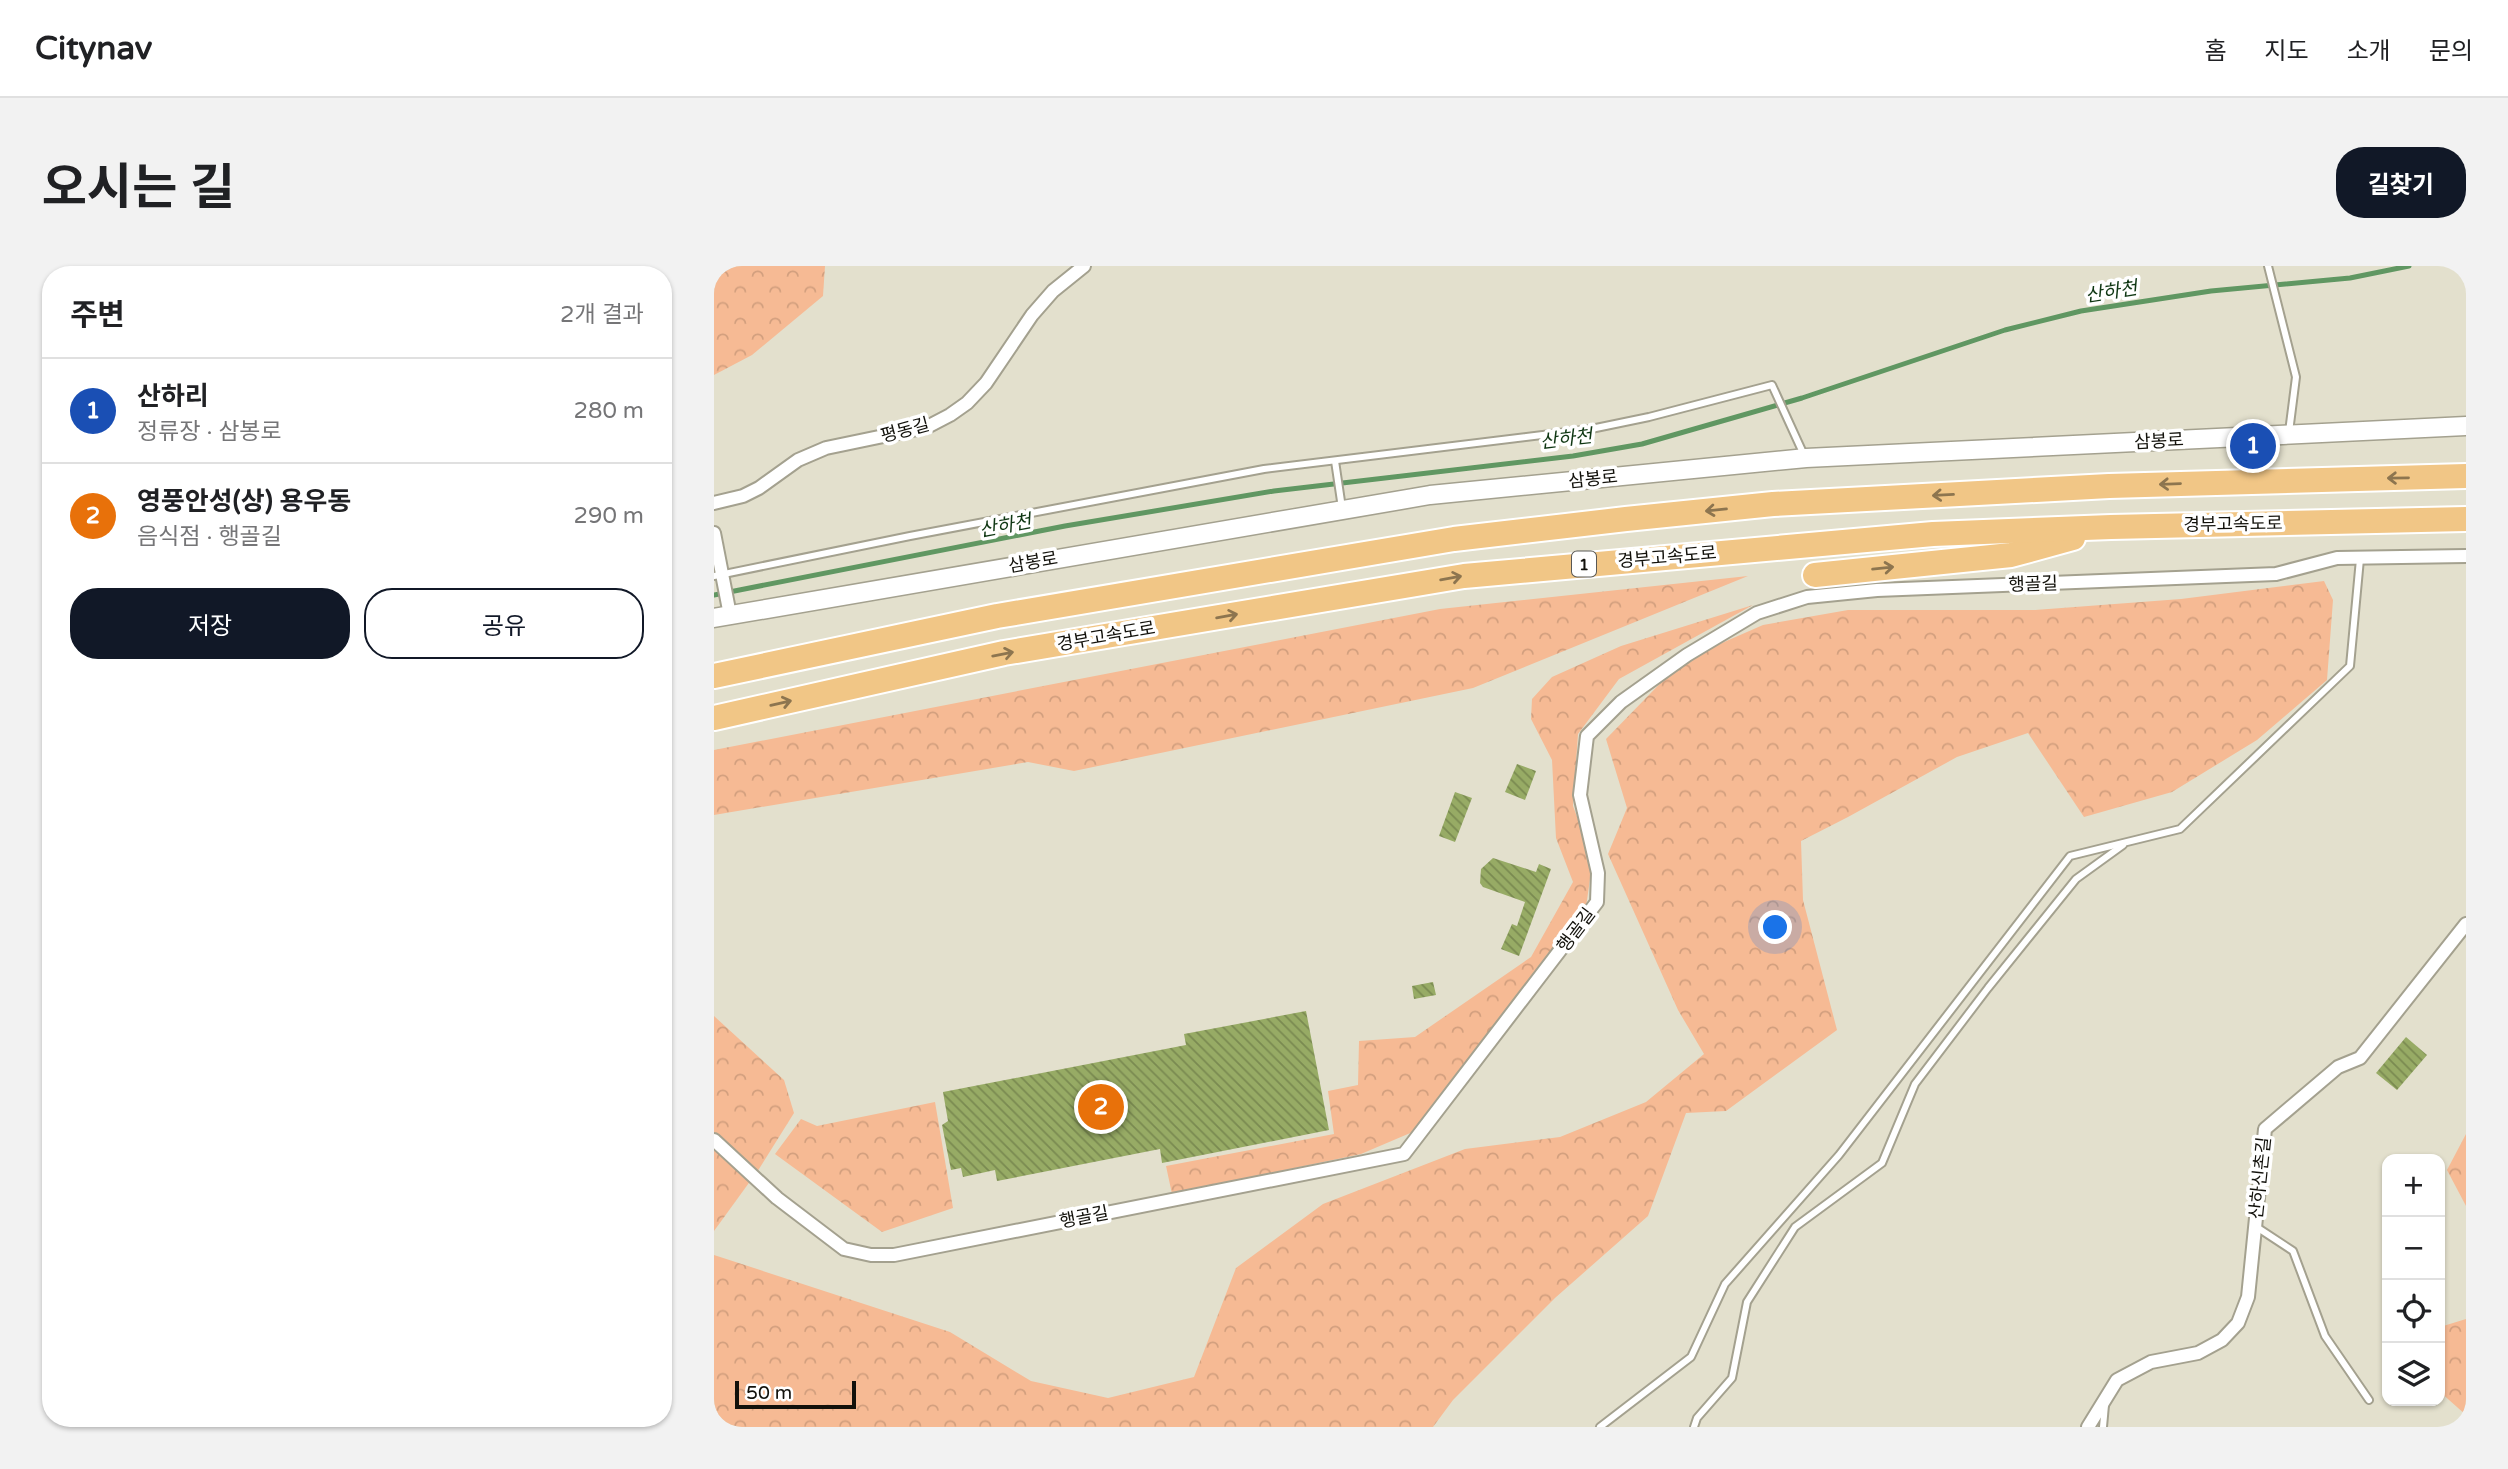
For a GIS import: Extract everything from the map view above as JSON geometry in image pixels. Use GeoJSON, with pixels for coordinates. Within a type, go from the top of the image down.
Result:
{"type":"FeatureCollection","features":[{"type":"Feature","properties":{"kind":"highway","name":"1"},"geometry":{"type":"LineString","coordinates":[[714,676],[997,616],[1454,540],[1626,519],[1773,504],[2095,487],[2466,476]]}},
{"type":"Feature","properties":{"kind":"highway","name":"경부고속도로"},"geometry":{"type":"LineString","coordinates":[[714,718],[1004,653],[1464,576],[1933,534],[2466,519]]}},
{"type":"Feature","properties":{"kind":"highway"},"geometry":{"type":"LineString","coordinates":[[1815,575],[2011,555],[2111,527]]}},
{"type":"Feature","properties":{"kind":"main road","name":"삼봉로"},"geometry":{"type":"LineString","coordinates":[[722,617],[1341,502],[1806,458],[2466,426]]}},
{"type":"Feature","properties":{"kind":"street","name":"평동길"},"geometry":{"type":"LineString","coordinates":[[714,503],[743,496],[798,460],[827,448],[927,427],[950,415],[986,383],[1032,315],[1053,291],[1084,266]]}},
{"type":"Feature","properties":{"kind":"street","name":"삼봉로"},"geometry":{"type":"LineString","coordinates":[[714,533],[722,617]]}},
{"type":"Feature","properties":{"kind":"street","name":"행골길"},"geometry":{"type":"LineString","coordinates":[[714,1140],[777,1198],[844,1249],[871,1255],[894,1255],[1404,1154],[1597,902],[1598,873],[1580,795],[1587,736],[1621,702],[1687,655],[1757,613],[1807,597],[1877,590],[2276,574],[2337,558],[2466,556]]}},
{"type":"Feature","properties":{"kind":"street","name":"산하신촌길"},"geometry":{"type":"LineString","coordinates":[[2088,1427],[2117,1380],[2151,1362],[2198,1353],[2221,1340],[2238,1323],[2248,1297],[2265,1129],[2338,1067],[2360,1058],[2466,925]]}},
{"type":"Feature","properties":{"kind":"lane"},"geometry":{"type":"LineString","coordinates":[[2269,269],[2296,377],[2289,434]]}},
{"type":"Feature","properties":{"kind":"lane"},"geometry":{"type":"LineString","coordinates":[[720,578],[1097,500],[1264,470],[1591,429],[1772,385],[1806,458]]}},
{"type":"Feature","properties":{"kind":"lane"},"geometry":{"type":"LineString","coordinates":[[1335,461],[1341,502]]}},
{"type":"Feature","properties":{"kind":"lane"},"geometry":{"type":"LineString","coordinates":[[1600,1427],[1691,1357],[1725,1284],[1839,1155],[2070,856],[2180,829],[2350,666],[2360,559]]}},
{"type":"Feature","properties":{"kind":"lane"},"geometry":{"type":"LineString","coordinates":[[1694,1427],[1697,1418],[1732,1378],[1747,1302],[1795,1227],[1882,1163],[1916,1084],[1988,988],[2076,879],[2127,842]]}},
{"type":"Feature","properties":{"kind":"lane"},"geometry":{"type":"LineString","coordinates":[[2255,1226],[2292,1251],[2325,1336],[2369,1400]]}},
{"type":"Feature","properties":{"kind":"lane"},"geometry":{"type":"LineString","coordinates":[[2103,1427],[2106,1395]]}},
{"type":"Feature","properties":{"kind":"green space"},"geometry":{"type":"Polygon","coordinates":[[[714,266],[825,266],[823,296],[752,355],[714,375],[714,266]]]}},
{"type":"Feature","properties":{"kind":"green space"},"geometry":{"type":"Polygon","coordinates":[[[1748,576],[1473,688],[1074,771],[1028,762],[714,815],[714,750],[1440,609],[1748,576]]]}},
{"type":"Feature","properties":{"kind":"green space"},"geometry":{"type":"Polygon","coordinates":[[[2324,581],[2333,600],[2327,680],[2257,740],[2172,792],[2084,817],[2028,733],[1957,757],[1801,841],[1803,900],[1837,1030],[1726,1111],[1686,1113],[1648,1216],[1555,1298],[1453,1400],[1433,1427],[714,1427],[714,1255],[950,1332],[1031,1381],[1108,1398],[1194,1377],[1236,1268],[1323,1204],[1465,1149],[1560,1137],[1646,1102],[1704,1054],[1678,1010],[1608,854],[1627,808],[1606,739],[1683,660],[1763,625],[1848,610],[2035,610],[2181,599],[2324,581]]]}},
{"type":"Feature","properties":{"kind":"green space"},"geometry":{"type":"Polygon","coordinates":[[[1753,605],[1619,679],[1578,734],[1573,806],[1598,873],[1591,872],[1585,914],[1415,1131],[1361,1154],[1172,1194],[1166,1166],[1334,1134],[1328,1091],[1358,1085],[1359,1041],[1415,1037],[1531,957],[1573,882],[1556,838],[1552,760],[1531,719],[1532,699],[1552,677],[1621,646],[1753,605]]]}},
{"type":"Feature","properties":{"kind":"green space"},"geometry":{"type":"Polygon","coordinates":[[[714,1016],[784,1080],[794,1113],[759,1169],[714,1231],[714,1016]]]}},
{"type":"Feature","properties":{"kind":"green space"},"geometry":{"type":"Polygon","coordinates":[[[935,1102],[953,1208],[882,1232],[775,1154],[801,1119],[817,1126],[935,1102]]]}},
{"type":"Feature","properties":{"kind":"green space"},"geometry":{"type":"Polygon","coordinates":[[[2466,1134],[2466,1206],[2447,1170],[2466,1134]]]}},
{"type":"Feature","properties":{"kind":"green space"},"geometry":{"type":"Polygon","coordinates":[[[2466,1319],[2466,1415],[2445,1396],[2445,1325],[2466,1319]]]}},
{"type":"Feature","properties":{"kind":"building"},"geometry":{"type":"Polygon","coordinates":[[[1517,764],[1536,771],[1525,800],[1505,792],[1517,764]]]}},
{"type":"Feature","properties":{"kind":"building"},"geometry":{"type":"Polygon","coordinates":[[[1455,792],[1472,798],[1455,842],[1439,836],[1455,792]]]}},
{"type":"Feature","properties":{"kind":"building"},"geometry":{"type":"Polygon","coordinates":[[[1493,858],[1536,872],[1539,864],[1551,869],[1519,956],[1501,949],[1512,924],[1517,926],[1525,902],[1483,887],[1480,883],[1481,869],[1493,858]]]}},
{"type":"Feature","properties":{"kind":"building"},"geometry":{"type":"Polygon","coordinates":[[[1433,982],[1436,995],[1414,999],[1412,986],[1433,982]]]}},
{"type":"Feature","properties":{"kind":"building"},"geometry":{"type":"Polygon","coordinates":[[[1306,1011],[1329,1130],[1162,1163],[1160,1149],[997,1181],[995,1170],[963,1177],[961,1168],[951,1170],[942,1125],[948,1121],[943,1092],[1186,1045],[1184,1034],[1306,1011]]]}},
{"type":"Feature","properties":{"kind":"building"},"geometry":{"type":"Polygon","coordinates":[[[2406,1037],[2427,1055],[2397,1090],[2376,1073],[2406,1037]]]}},
{"type":"Feature","properties":{"kind":"waterway","name":"산하천"},"geometry":{"type":"LineString","coordinates":[[714,595],[1065,526],[1274,491],[1573,456],[1642,444],[1802,398],[2005,330],[2081,311],[2211,291],[2350,278],[2409,266]]}},
{"type":"Feature","properties":{"kind":"place","name":"산하리"},"geometry":{"type":"Point","coordinates":[2253,446]}},
{"type":"Feature","properties":{"kind":"place","name":"영풍안성(상) 용우동"},"geometry":{"type":"Point","coordinates":[1101,1107]}}]}
